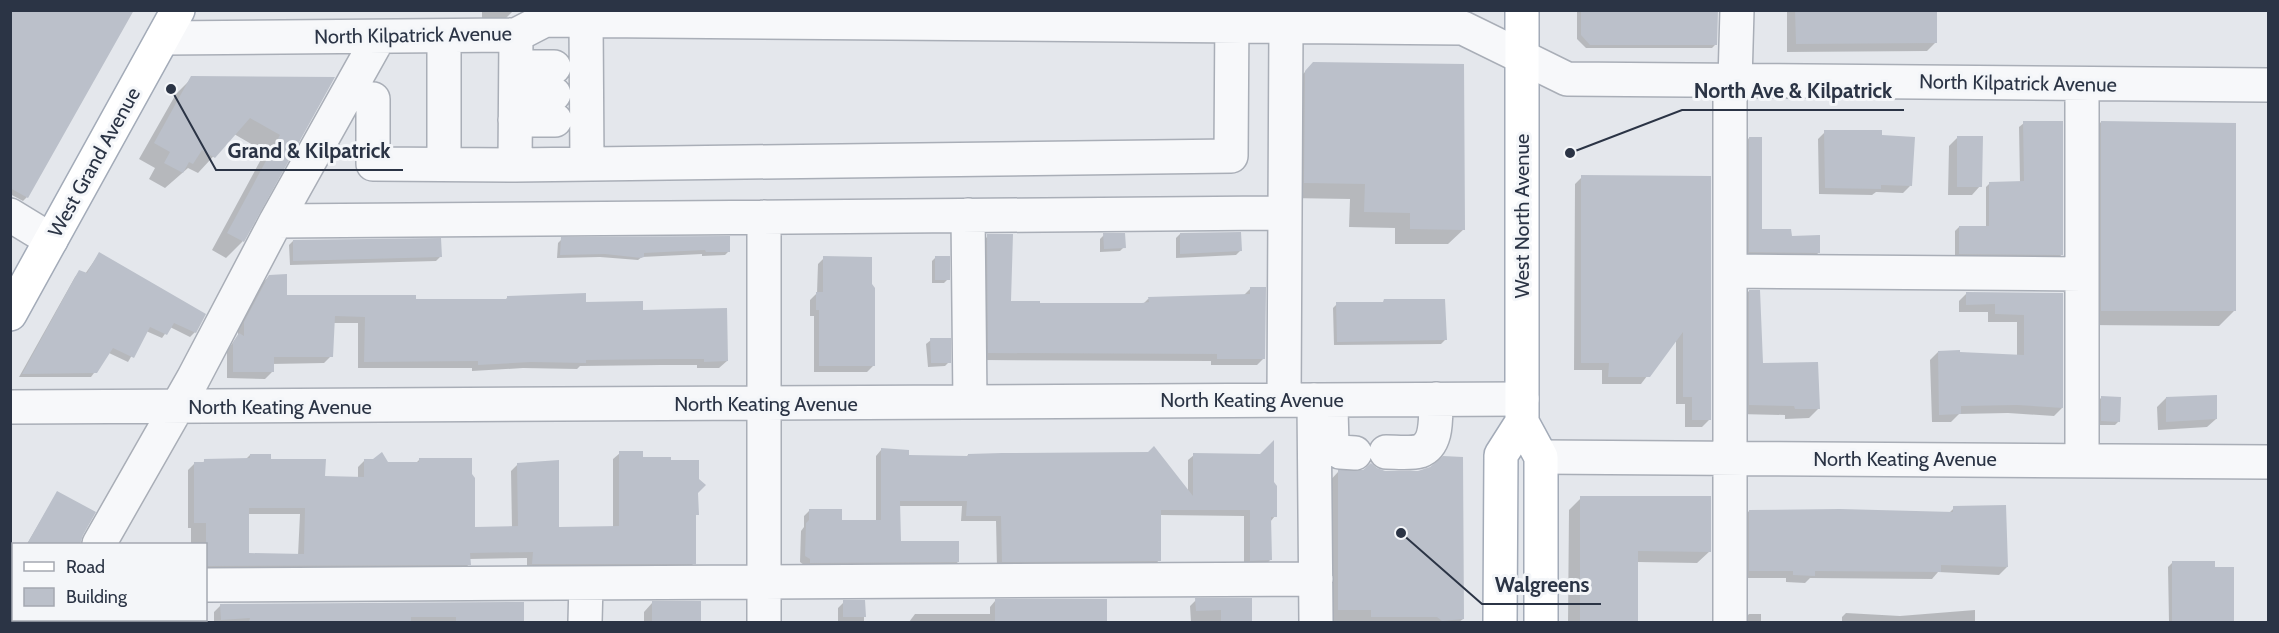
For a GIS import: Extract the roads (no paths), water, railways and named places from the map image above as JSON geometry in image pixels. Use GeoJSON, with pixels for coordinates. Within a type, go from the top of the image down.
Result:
{"type":"FeatureCollection","features":[{"type":"Feature","properties":{"kind":"main road","name":"West Grand Avenue"},"geometry":{"type":"LineString","coordinates":[[10,314],[178,10]]}},
{"type":"Feature","properties":{"kind":"main road","name":"West North Avenue"},"geometry":{"type":"LineString","coordinates":[[1522,10],[1522,411],[1541,457],[1541,622]]}},
{"type":"Feature","properties":{"kind":"main road"},"geometry":{"type":"LineString","coordinates":[[1500,622],[1501,455],[1522,411]]}},
{"type":"Feature","properties":{"kind":"street"},"geometry":{"type":"LineString","coordinates":[[1730,622],[1732,81],[1737,10]]}},
{"type":"Feature","properties":{"kind":"street","name":"North Kilpatrick Avenue"},"geometry":{"type":"LineString","coordinates":[[163,38],[399,28],[444,36],[516,35],[545,20],[1232,18],[1286,26],[1463,28],[1567,79],[2268,85]]}},
{"type":"Feature","properties":{"kind":"street"},"geometry":{"type":"LineString","coordinates":[[373,99],[374,164],[515,165],[1231,156],[1232,18]]}},
{"type":"Feature","properties":{"kind":"street"},"geometry":{"type":"LineString","coordinates":[[586,21],[572,94],[587,164]]}},
{"type":"Feature","properties":{"kind":"street"},"geometry":{"type":"LineString","coordinates":[[1286,26],[1284,213],[1310,400],[1316,622]]}},
{"type":"Feature","properties":{"kind":"street"},"geometry":{"type":"LineString","coordinates":[[100,543],[276,221],[399,28]]}},
{"type":"Feature","properties":{"kind":"street"},"geometry":{"type":"LineString","coordinates":[[515,165],[516,35]]}},
{"type":"Feature","properties":{"kind":"street"},"geometry":{"type":"LineString","coordinates":[[444,36],[444,164]]}},
{"type":"Feature","properties":{"kind":"street"},"geometry":{"type":"LineString","coordinates":[[2082,84],[2082,460]]}},
{"type":"Feature","properties":{"kind":"street"},"geometry":{"type":"LineString","coordinates":[[516,94],[572,94]]}},
{"type":"Feature","properties":{"kind":"street"},"geometry":{"type":"LineString","coordinates":[[516,94],[572,94]]}},
{"type":"Feature","properties":{"kind":"street"},"geometry":{"type":"LineString","coordinates":[[276,221],[1284,213]]}},
{"type":"Feature","properties":{"kind":"street"},"geometry":{"type":"LineString","coordinates":[[968,215],[970,402]]}},
{"type":"Feature","properties":{"kind":"street"},"geometry":{"type":"LineString","coordinates":[[10,216],[51,240]]}},
{"type":"Feature","properties":{"kind":"street"},"geometry":{"type":"LineString","coordinates":[[764,217],[764,622]]}},
{"type":"Feature","properties":{"kind":"street"},"geometry":{"type":"LineString","coordinates":[[1730,271],[2082,274]]}},
{"type":"Feature","properties":{"kind":"street"},"geometry":{"type":"LineString","coordinates":[[1310,400],[1332,446],[1340,452],[1371,453],[1420,450],[1430,443],[1434,435],[1436,399]]}},
{"type":"Feature","properties":{"kind":"street","name":"North Keating Avenue"},"geometry":{"type":"LineString","coordinates":[[10,407],[1436,399],[1522,411]]}},
{"type":"Feature","properties":{"kind":"street","name":"North Keating Avenue"},"geometry":{"type":"LineString","coordinates":[[1541,457],[2268,462]]}},
{"type":"Feature","properties":{"kind":"street"},"geometry":{"type":"LineString","coordinates":[[207,585],[1316,579]]}},
{"type":"Feature","properties":{"kind":"street"},"geometry":{"type":"LineString","coordinates":[[585,622],[586,583]]}},
{"type":"Feature","properties":{"kind":"place","name":"Grand & Kilpatrick"},"geometry":{"type":"Point","coordinates":[171,89]}},
{"type":"Feature","properties":{"kind":"place","name":"North Ave & Kilpatrick"},"geometry":{"type":"Point","coordinates":[1570,153]}},
{"type":"Feature","properties":{"kind":"place","name":"Walgreens"},"geometry":{"type":"Point","coordinates":[1401,533]}}]}
